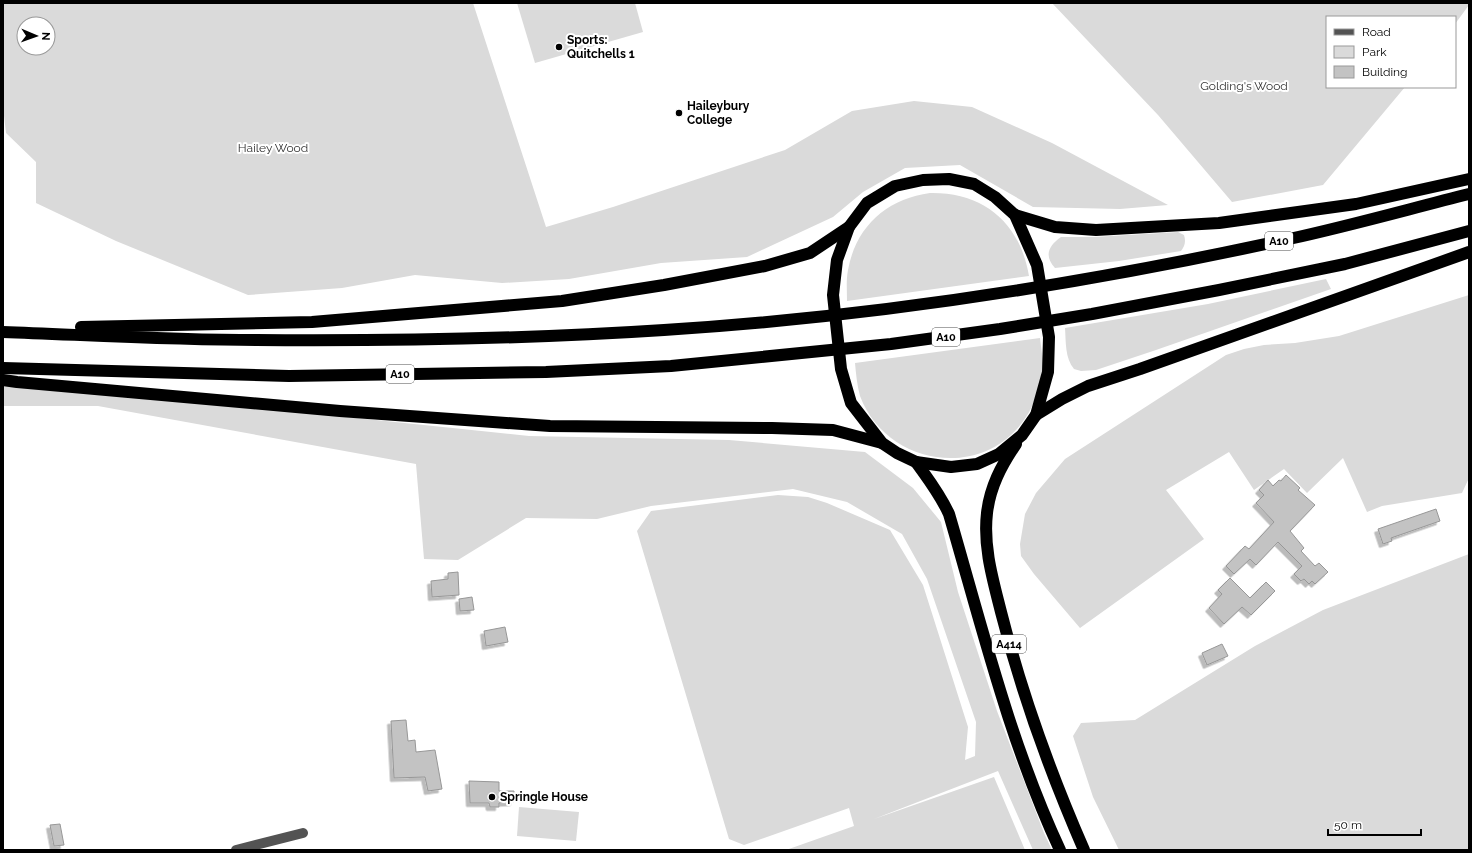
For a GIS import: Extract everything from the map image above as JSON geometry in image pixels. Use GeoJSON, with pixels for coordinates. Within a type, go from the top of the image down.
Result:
{"type":"FeatureCollection","features":[{"type":"Feature","properties":{"kind":"highway"},"geometry":{"type":"LineString","coordinates":[[1036,416],[1048,372],[1049,337],[1037,266],[1015,215],[995,197],[974,184],[949,179],[923,180],[895,186],[867,203],[849,227],[837,260],[833,295],[841,369],[851,403],[882,443],[897,453],[916,462],[951,468],[977,464],[999,454],[1022,435],[1036,416],[1062,399],[1088,386],[1140,369],[1469,252]]}},
{"type":"Feature","properties":{"kind":"highway"},"geometry":{"type":"LineString","coordinates":[[1015,215],[1055,227],[1096,230],[1219,222],[1356,204],[1469,179]]}},
{"type":"Feature","properties":{"kind":"highway","name":"A10"},"geometry":{"type":"LineString","coordinates":[[3,331],[253,340],[404,340],[541,337],[619,333],[793,319],[889,309],[1088,279],[1294,238],[1469,194]]}},
{"type":"Feature","properties":{"kind":"highway"},"geometry":{"type":"LineString","coordinates":[[3,331],[312,322],[562,301],[664,285],[765,266],[810,253],[849,227]]}},
{"type":"Feature","properties":{"kind":"highway","name":"A10"},"geometry":{"type":"LineString","coordinates":[[3,368],[289,376],[546,372],[671,366],[891,344],[1000,329],[1092,314],[1345,264],[1469,231]]}},
{"type":"Feature","properties":{"kind":"highway"},"geometry":{"type":"LineString","coordinates":[[3,380],[340,411],[550,426],[833,430],[882,443]]}},
{"type":"Feature","properties":{"kind":"highway","name":"A414"},"geometry":{"type":"LineString","coordinates":[[1022,435],[1002,466],[993,484],[987,514],[987,547],[1009,646],[1024,695],[1043,751],[1084,850]]}},
{"type":"Feature","properties":{"kind":"highway","name":"A414"},"geometry":{"type":"LineString","coordinates":[[916,462],[938,492],[949,514],[1013,729],[1035,789],[1060,850]]}},
{"type":"Feature","properties":{"kind":"street"},"geometry":{"type":"LineString","coordinates":[[236,850],[302,833]]}},
{"type":"Feature","properties":{"kind":"green space","name":"Hailey Wood"},"geometry":{"type":"Polygon","coordinates":[[[3,3],[473,3],[546,227],[613,207],[785,150],[852,111],[914,101],[972,107],[1052,143],[1168,205],[1120,209],[1033,207],[960,165],[905,168],[863,192],[833,217],[747,257],[661,263],[569,279],[502,283],[415,275],[342,288],[248,295],[116,241],[36,203],[36,162],[6,133],[3,107],[3,3]]]}},
{"type":"Feature","properties":{"kind":"green space","name":"Sports: Quitchells 1"},"geometry":{"type":"Polygon","coordinates":[[[517,3],[635,3],[643,32],[535,63],[517,3]]]}},
{"type":"Feature","properties":{"kind":"green space","name":"Golding's Wood"},"geometry":{"type":"Polygon","coordinates":[[[1052,3],[1469,3],[1456,23],[1456,16],[1326,16],[1326,88],[1404,88],[1323,185],[1232,202],[1158,115],[1052,3]]]}},
{"type":"Feature","properties":{"kind":"green space"},"geometry":{"type":"Polygon","coordinates":[[[930,193],[949,194],[967,198],[983,205],[996,214],[1008,226],[1017,241],[1024,257],[1029,276],[847,301],[847,274],[852,254],[858,240],[866,228],[887,208],[914,196],[930,193]]]}},
{"type":"Feature","properties":{"kind":"green space"},"geometry":{"type":"Polygon","coordinates":[[[1178,232],[1185,237],[1185,243],[1181,251],[1119,261],[1055,268],[1049,259],[1050,248],[1061,237],[1094,237],[1178,232]]]}},
{"type":"Feature","properties":{"kind":"green space"},"geometry":{"type":"Polygon","coordinates":[[[1326,279],[1331,289],[1096,370],[1081,371],[1074,369],[1071,365],[1066,350],[1065,328],[1208,304],[1326,279]]]}},
{"type":"Feature","properties":{"kind":"green space"},"geometry":{"type":"Polygon","coordinates":[[[1469,295],[1469,478],[1462,493],[1382,506],[1367,512],[1343,458],[1307,493],[1284,469],[1254,490],[1229,452],[1166,490],[1204,539],[1080,628],[1034,574],[1021,556],[1020,544],[1025,514],[1036,493],[1065,459],[1226,355],[1244,349],[1264,345],[1295,343],[1339,336],[1469,295]]]}},
{"type":"Feature","properties":{"kind":"green space"},"geometry":{"type":"Polygon","coordinates":[[[1040,338],[1043,367],[1032,406],[1026,417],[1008,438],[986,451],[962,457],[937,457],[913,451],[891,438],[873,420],[860,396],[855,363],[1040,338]]]}},
{"type":"Feature","properties":{"kind":"green space"},"geometry":{"type":"Polygon","coordinates":[[[3,384],[529,436],[729,440],[865,452],[913,488],[941,522],[958,592],[997,711],[1052,850],[1033,850],[998,771],[874,819],[994,777],[1025,850],[786,850],[854,826],[849,808],[744,845],[729,839],[637,531],[651,511],[778,495],[808,497],[827,503],[890,530],[923,585],[968,727],[965,760],[975,756],[976,722],[927,579],[902,534],[847,502],[793,489],[651,506],[597,519],[526,518],[458,560],[424,559],[416,464],[98,406],[3,406],[3,384]]]}},
{"type":"Feature","properties":{"kind":"green space"},"geometry":{"type":"Polygon","coordinates":[[[1469,554],[1469,850],[1119,850],[1093,797],[1073,736],[1081,723],[1135,720],[1255,646],[1323,610],[1469,554]]]}},
{"type":"Feature","properties":{"kind":"green space"},"geometry":{"type":"Polygon","coordinates":[[[519,807],[579,812],[576,841],[517,836],[519,807]]]}},
{"type":"Feature","properties":{"kind":"building"},"geometry":{"type":"Polygon","coordinates":[[[1286,475],[1300,488],[1298,490],[1315,505],[1290,531],[1304,548],[1301,551],[1315,566],[1319,563],[1328,572],[1315,584],[1312,581],[1309,584],[1304,579],[1301,581],[1294,574],[1302,566],[1278,542],[1256,565],[1250,559],[1234,574],[1226,566],[1245,546],[1249,549],[1274,522],[1256,503],[1264,495],[1259,490],[1268,480],[1273,486],[1279,480],[1281,481],[1286,475]]]}},
{"type":"Feature","properties":{"kind":"building"},"geometry":{"type":"Polygon","coordinates":[[[1436,509],[1440,521],[1391,538],[1392,541],[1383,544],[1378,529],[1436,509]]]}},
{"type":"Feature","properties":{"kind":"building"},"geometry":{"type":"Polygon","coordinates":[[[458,572],[459,595],[432,597],[431,581],[448,579],[448,573],[458,572]]]}},
{"type":"Feature","properties":{"kind":"building"},"geometry":{"type":"Polygon","coordinates":[[[1230,578],[1250,598],[1266,582],[1275,591],[1251,615],[1242,607],[1224,624],[1209,608],[1222,594],[1218,590],[1230,578]]]}},
{"type":"Feature","properties":{"kind":"building"},"geometry":{"type":"Polygon","coordinates":[[[472,597],[474,610],[460,611],[459,599],[472,597]]]}},
{"type":"Feature","properties":{"kind":"building"},"geometry":{"type":"Polygon","coordinates":[[[505,627],[508,642],[486,646],[484,631],[505,627]]]}},
{"type":"Feature","properties":{"kind":"building"},"geometry":{"type":"Polygon","coordinates":[[[1222,644],[1228,656],[1207,665],[1202,653],[1222,644]]]}},
{"type":"Feature","properties":{"kind":"building"},"geometry":{"type":"Polygon","coordinates":[[[406,720],[408,741],[415,740],[416,752],[435,750],[442,789],[428,791],[425,777],[394,778],[391,721],[406,720]]]}},
{"type":"Feature","properties":{"kind":"building","name":"Springle House"},"geometry":{"type":"Polygon","coordinates":[[[469,781],[499,782],[499,791],[514,791],[514,802],[499,803],[499,807],[490,807],[489,803],[470,803],[469,781]]]}},
{"type":"Feature","properties":{"kind":"building"},"geometry":{"type":"Polygon","coordinates":[[[60,824],[64,845],[54,846],[50,825],[60,824]]]}},
{"type":"Feature","properties":{"kind":"place","name":"Sports: Quitchells 1"},"geometry":{"type":"Point","coordinates":[559,47]}},
{"type":"Feature","properties":{"kind":"place","name":"Haileybury College"},"geometry":{"type":"Point","coordinates":[679,113]}},
{"type":"Feature","properties":{"kind":"place","name":"Springle House"},"geometry":{"type":"Point","coordinates":[492,797]}}]}
